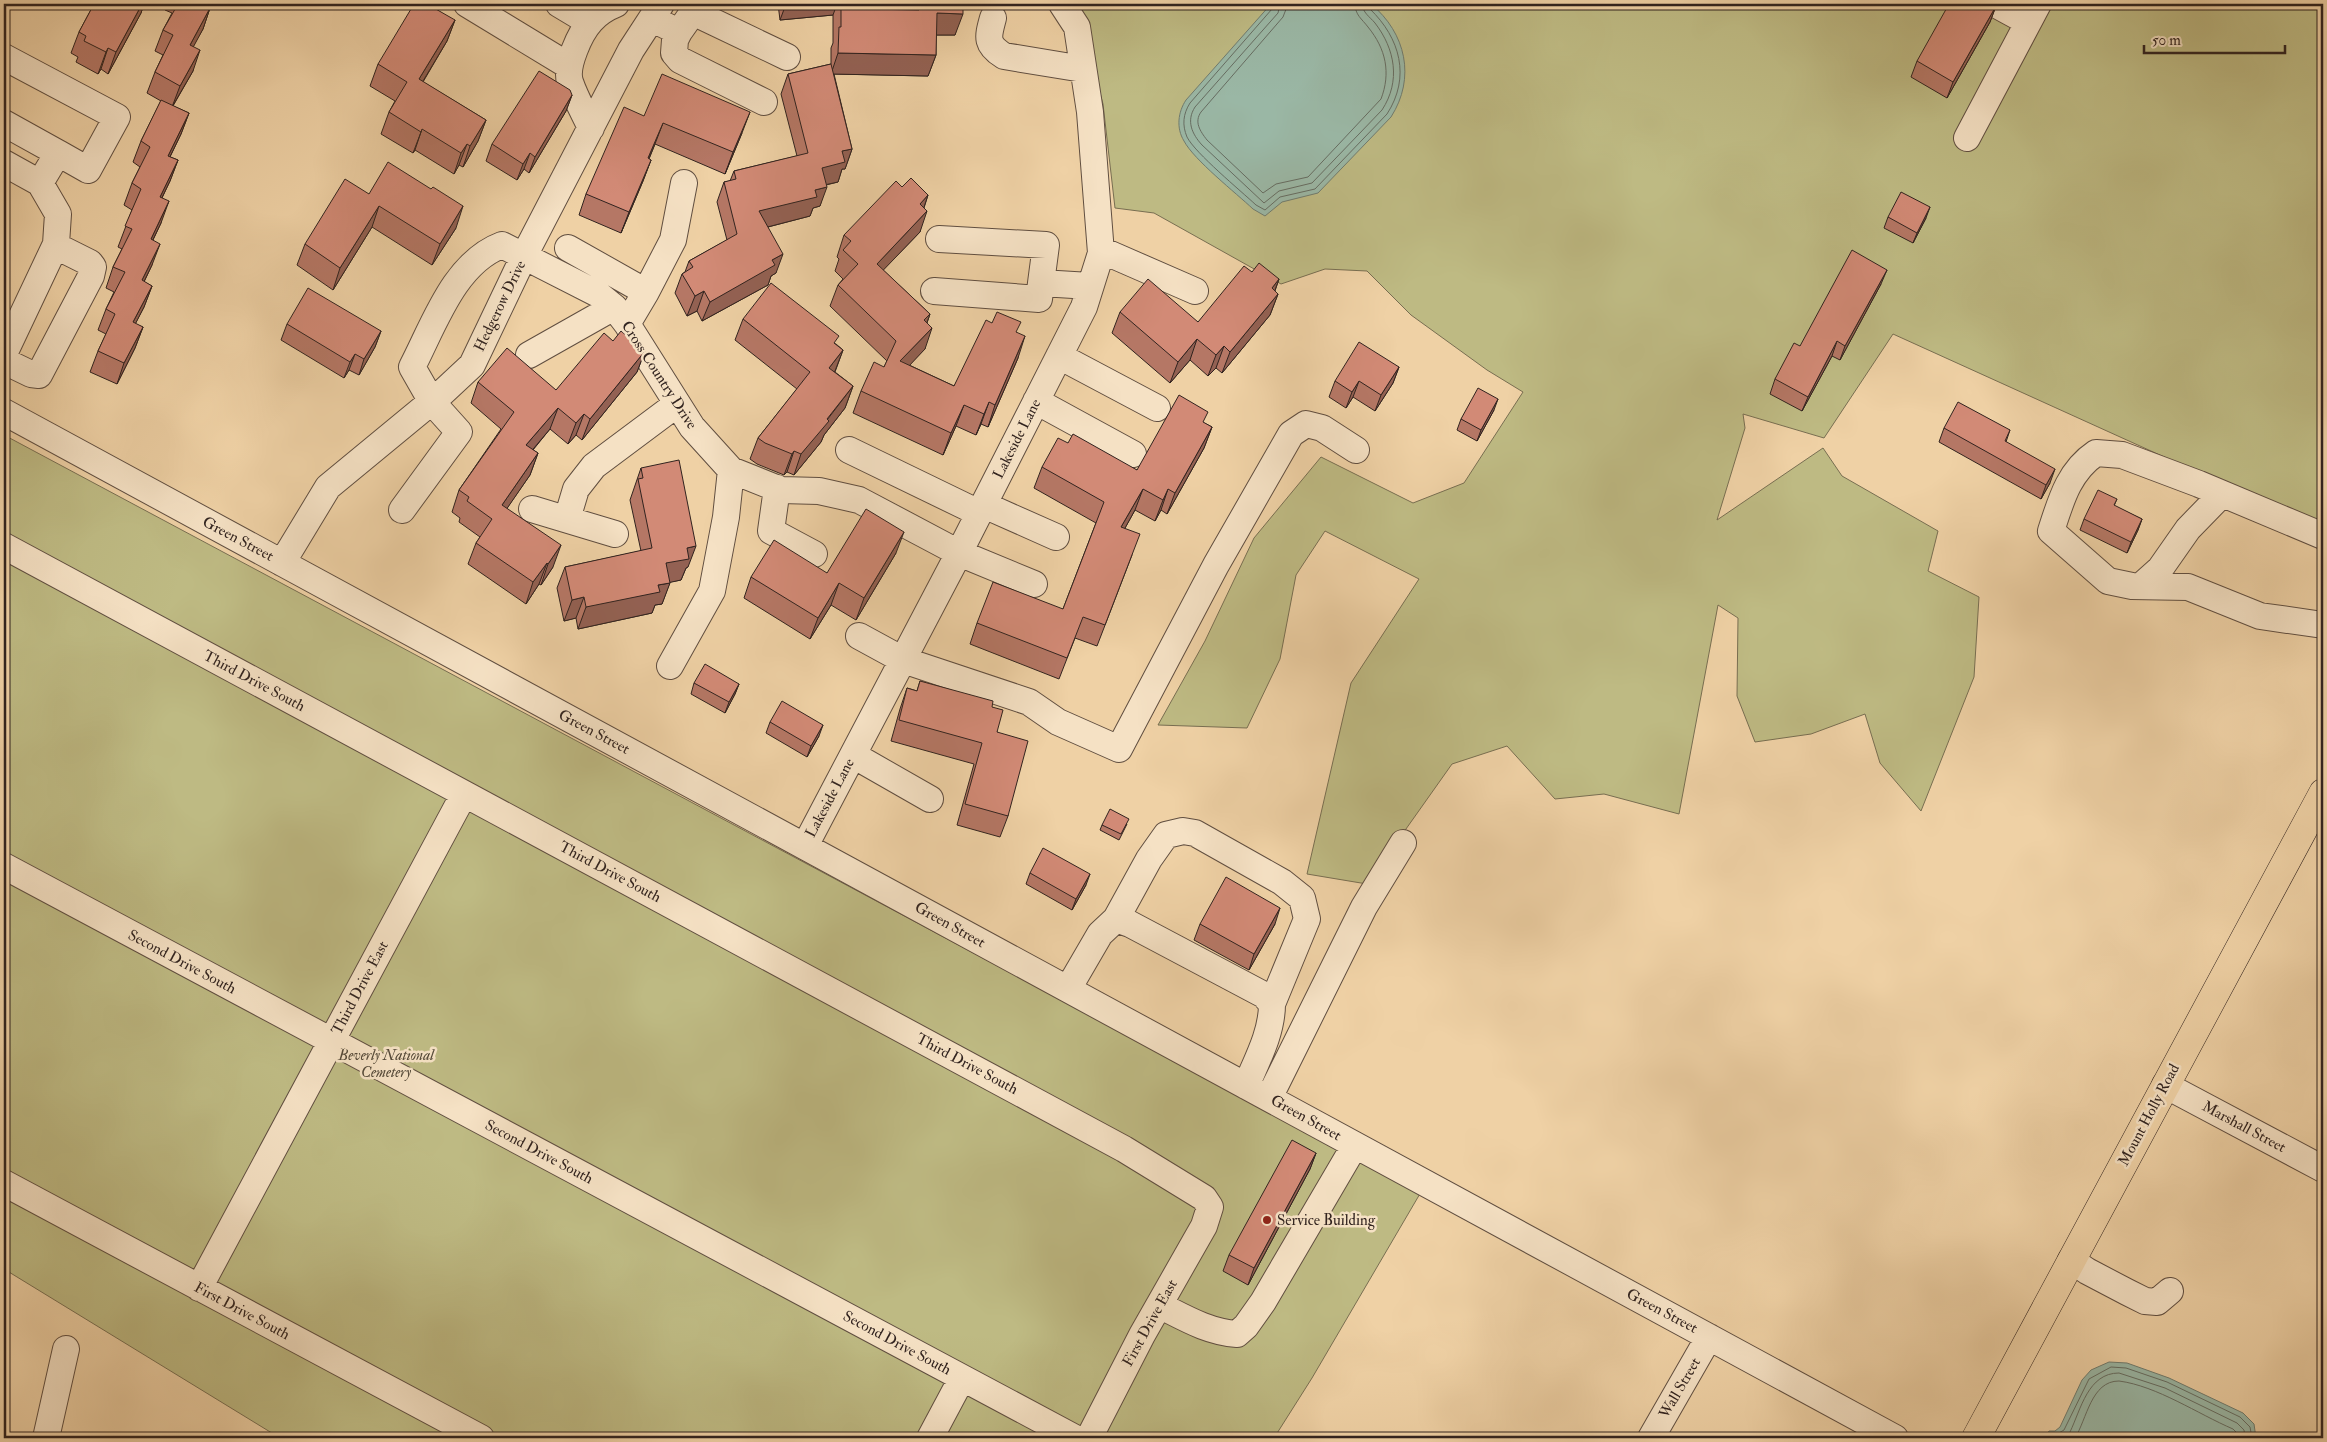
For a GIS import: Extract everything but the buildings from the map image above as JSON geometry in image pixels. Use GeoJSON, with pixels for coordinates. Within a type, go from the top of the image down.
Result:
{"type":"FeatureCollection","features":[{"type":"Feature","properties":{"kind":"main road","name":"Mount Holly Road"},"geometry":{"type":"LineString","coordinates":[[1976,1438],[2323,793]]}},
{"type":"Feature","properties":{"kind":"street"},"geometry":{"type":"LineString","coordinates":[[467,4],[569,66]]}},
{"type":"Feature","properties":{"kind":"street"},"geometry":{"type":"LineString","coordinates":[[559,4],[589,22]]}},
{"type":"Feature","properties":{"kind":"street"},"geometry":{"type":"LineString","coordinates":[[591,128],[570,80],[569,66],[574,51],[589,22],[604,9],[616,4]]}},
{"type":"Feature","properties":{"kind":"street","name":"Lakeside Lane"},"geometry":{"type":"LineString","coordinates":[[804,846],[982,509],[1084,306],[1101,250],[1090,112],[1076,27],[1062,4]]}},
{"type":"Feature","properties":{"kind":"street"},"geometry":{"type":"LineString","coordinates":[[1967,138],[2033,13],[1995,4]]}},
{"type":"Feature","properties":{"kind":"street"},"geometry":{"type":"LineString","coordinates":[[656,11],[679,32]]}},
{"type":"Feature","properties":{"kind":"street","name":"Hedgerow Drive"},"geometry":{"type":"LineString","coordinates":[[282,563],[328,487],[432,402],[472,364],[524,256],[631,50],[656,11]]}},
{"type":"Feature","properties":{"kind":"street"},"geometry":{"type":"LineString","coordinates":[[764,102],[680,60],[674,53],[675,40],[679,32],[690,15],[697,14],[787,57]]}},
{"type":"Feature","properties":{"kind":"street"},"geometry":{"type":"LineString","coordinates":[[993,18],[988,36],[993,48],[1004,56],[1083,69]]}},
{"type":"Feature","properties":{"kind":"street"},"geometry":{"type":"LineString","coordinates":[[4,58],[117,117],[88,170],[4,123]]}},
{"type":"Feature","properties":{"kind":"street"},"geometry":{"type":"LineString","coordinates":[[40,183],[58,153]]}},
{"type":"Feature","properties":{"kind":"street"},"geometry":{"type":"LineString","coordinates":[[4,162],[40,183],[58,214],[56,246],[4,354]]}},
{"type":"Feature","properties":{"kind":"street"},"geometry":{"type":"LineString","coordinates":[[529,355],[620,316],[646,292],[672,240],[684,183]]}},
{"type":"Feature","properties":{"kind":"street"},"geometry":{"type":"LineString","coordinates":[[934,292],[1039,299],[1046,245],[939,239]]}},
{"type":"Feature","properties":{"kind":"street","name":"Cross Country Drive"},"geometry":{"type":"LineString","coordinates":[[432,402],[412,367],[456,283],[487,250],[502,245],[598,294],[620,316],[692,427],[731,470],[777,488],[819,491],[859,500],[959,553],[1034,584]]}},
{"type":"Feature","properties":{"kind":"street"},"geometry":{"type":"LineString","coordinates":[[4,361],[31,374],[39,375],[91,276],[93,268],[90,263],[56,246]]}},
{"type":"Feature","properties":{"kind":"street"},"geometry":{"type":"LineString","coordinates":[[568,248],[646,292]]}},
{"type":"Feature","properties":{"kind":"street"},"geometry":{"type":"LineString","coordinates":[[1101,250],[1195,291]]}},
{"type":"Feature","properties":{"kind":"street"},"geometry":{"type":"LineString","coordinates":[[1041,283],[1090,286]]}},
{"type":"Feature","properties":{"kind":"street"},"geometry":{"type":"LineString","coordinates":[[1059,356],[1157,408]]}},
{"type":"Feature","properties":{"kind":"street"},"geometry":{"type":"LineString","coordinates":[[402,510],[459,432],[432,402]]}},
{"type":"Feature","properties":{"kind":"street"},"geometry":{"type":"LineString","coordinates":[[1036,402],[1133,454]]}},
{"type":"Feature","properties":{"kind":"street"},"geometry":{"type":"LineString","coordinates":[[568,519],[576,489],[594,466],[677,404]]}},
{"type":"Feature","properties":{"kind":"street","name":"Green Street"},"geometry":{"type":"LineString","coordinates":[[4,412],[1896,1438]]}},
{"type":"Feature","properties":{"kind":"street"},"geometry":{"type":"LineString","coordinates":[[859,636],[903,660],[1028,702],[1058,722],[1119,749],[1216,565],[1291,434],[1306,424],[1322,428],[1356,450]]}},
{"type":"Feature","properties":{"kind":"street"},"geometry":{"type":"LineString","coordinates":[[849,450],[982,509],[1056,537]]}},
{"type":"Feature","properties":{"kind":"street"},"geometry":{"type":"LineString","coordinates":[[2323,536],[2122,455],[2096,453],[2082,463],[2062,496],[2051,530],[2108,581],[2140,586],[2188,588],[2260,616],[2323,625]]}},
{"type":"Feature","properties":{"kind":"street"},"geometry":{"type":"LineString","coordinates":[[670,666],[712,591],[726,517],[731,470]]}},
{"type":"Feature","properties":{"kind":"street"},"geometry":{"type":"LineString","coordinates":[[777,488],[771,531],[814,554]]}},
{"type":"Feature","properties":{"kind":"street"},"geometry":{"type":"LineString","coordinates":[[2140,586],[2160,569],[2188,529],[2222,494]]}},
{"type":"Feature","properties":{"kind":"street"},"geometry":{"type":"LineString","coordinates":[[532,509],[615,534]]}},
{"type":"Feature","properties":{"kind":"street","name":"Third Drive South"},"geometry":{"type":"LineString","coordinates":[[4,546],[1124,1149],[1204,1198],[1210,1207]]}},
{"type":"Feature","properties":{"kind":"street"},"geometry":{"type":"LineString","coordinates":[[853,755],[930,799]]}},
{"type":"Feature","properties":{"kind":"street","name":"Third Drive East"},"geometry":{"type":"LineString","coordinates":[[199,1288],[464,794]]}},
{"type":"Feature","properties":{"kind":"street"},"geometry":{"type":"LineString","coordinates":[[1068,989],[1100,934],[1116,919],[1149,859],[1166,835],[1183,831],[1195,833],[1282,882],[1302,898],[1307,919],[1272,1004],[1272,1016],[1265,1040],[1258,1092]]}},
{"type":"Feature","properties":{"kind":"street"},"geometry":{"type":"LineString","coordinates":[[1258,1092],[1403,843]]}},
{"type":"Feature","properties":{"kind":"street","name":"Second Drive South"},"geometry":{"type":"LineString","coordinates":[[4,866],[1075,1438]]}},
{"type":"Feature","properties":{"kind":"street"},"geometry":{"type":"LineString","coordinates":[[1116,919],[1130,924],[1229,976],[1264,996],[1272,1004]]}},
{"type":"Feature","properties":{"kind":"street","name":"Marshall Street"},"geometry":{"type":"LineString","coordinates":[[2166,1085],[2323,1170]]}},
{"type":"Feature","properties":{"kind":"street"},"geometry":{"type":"LineString","coordinates":[[1159,1305],[1206,1329],[1237,1334],[1246,1326],[1277,1279],[1355,1145]]}},
{"type":"Feature","properties":{"kind":"street","name":"First Drive South"},"geometry":{"type":"LineString","coordinates":[[4,1182],[481,1438]]}},
{"type":"Feature","properties":{"kind":"street","name":"First Drive East"},"geometry":{"type":"LineString","coordinates":[[1089,1438],[1159,1305],[1204,1226],[1210,1207]]}},
{"type":"Feature","properties":{"kind":"street"},"geometry":{"type":"LineString","coordinates":[[2071,1260],[2087,1271],[2145,1301],[2157,1302],[2170,1291]]}},
{"type":"Feature","properties":{"kind":"street","name":"Wall Street"},"geometry":{"type":"LineString","coordinates":[[1652,1438],[1709,1337]]}},
{"type":"Feature","properties":{"kind":"street"},"geometry":{"type":"LineString","coordinates":[[46,1438],[66,1349]]}},
{"type":"Feature","properties":{"kind":"street"},"geometry":{"type":"LineString","coordinates":[[930,1438],[962,1378]]}},
{"type":"Feature","properties":{"kind":"green space"},"geometry":{"type":"Polygon","coordinates":[[[1071,4],[2323,4],[2323,529],[1893,334],[1824,438],[1743,414],[1745,428],[1717,520],[1823,448],[1842,476],[1938,531],[1928,571],[1979,597],[1974,677],[1921,811],[1880,763],[1865,714],[1811,734],[1755,742],[1737,696],[1738,618],[1718,605],[1679,814],[1604,794],[1555,799],[1507,746],[1452,764],[1367,884],[1307,874],[1351,683],[1419,579],[1325,531],[1296,575],[1280,659],[1247,728],[1158,725],[1205,641],[1254,538],[1321,457],[1413,503],[1464,483],[1523,392],[1487,370],[1411,315],[1367,271],[1325,269],[1281,284],[1154,213],[1115,208],[1103,104],[1079,15],[1071,4]]]}},
{"type":"Feature","properties":{"kind":"green space","name":"Beverly National Cemetery"},"geometry":{"type":"Polygon","coordinates":[[[4,435],[1421,1192],[1312,1378],[1274,1438],[280,1438],[4,1269],[4,435]]]}},
{"type":"Feature","properties":{"kind":"water"},"geometry":{"type":"Polygon","coordinates":[[[1271,4],[1371,4],[1392,28],[1399,42],[1404,57],[1405,72],[1399,102],[1391,117],[1318,193],[1282,202],[1265,216],[1253,209],[1189,149],[1181,136],[1179,120],[1186,100],[1271,4]]]}},
{"type":"Feature","properties":{"kind":"water"},"geometry":{"type":"Polygon","coordinates":[[[2109,1362],[2127,1363],[2169,1378],[2243,1413],[2254,1424],[2256,1438],[2045,1438],[2049,1431],[2055,1431],[2060,1427],[2082,1380],[2091,1370],[2109,1362]]]}},
{"type":"Feature","properties":{"kind":"place","name":"Service Building"},"geometry":{"type":"Point","coordinates":[1267,1220]}}]}
